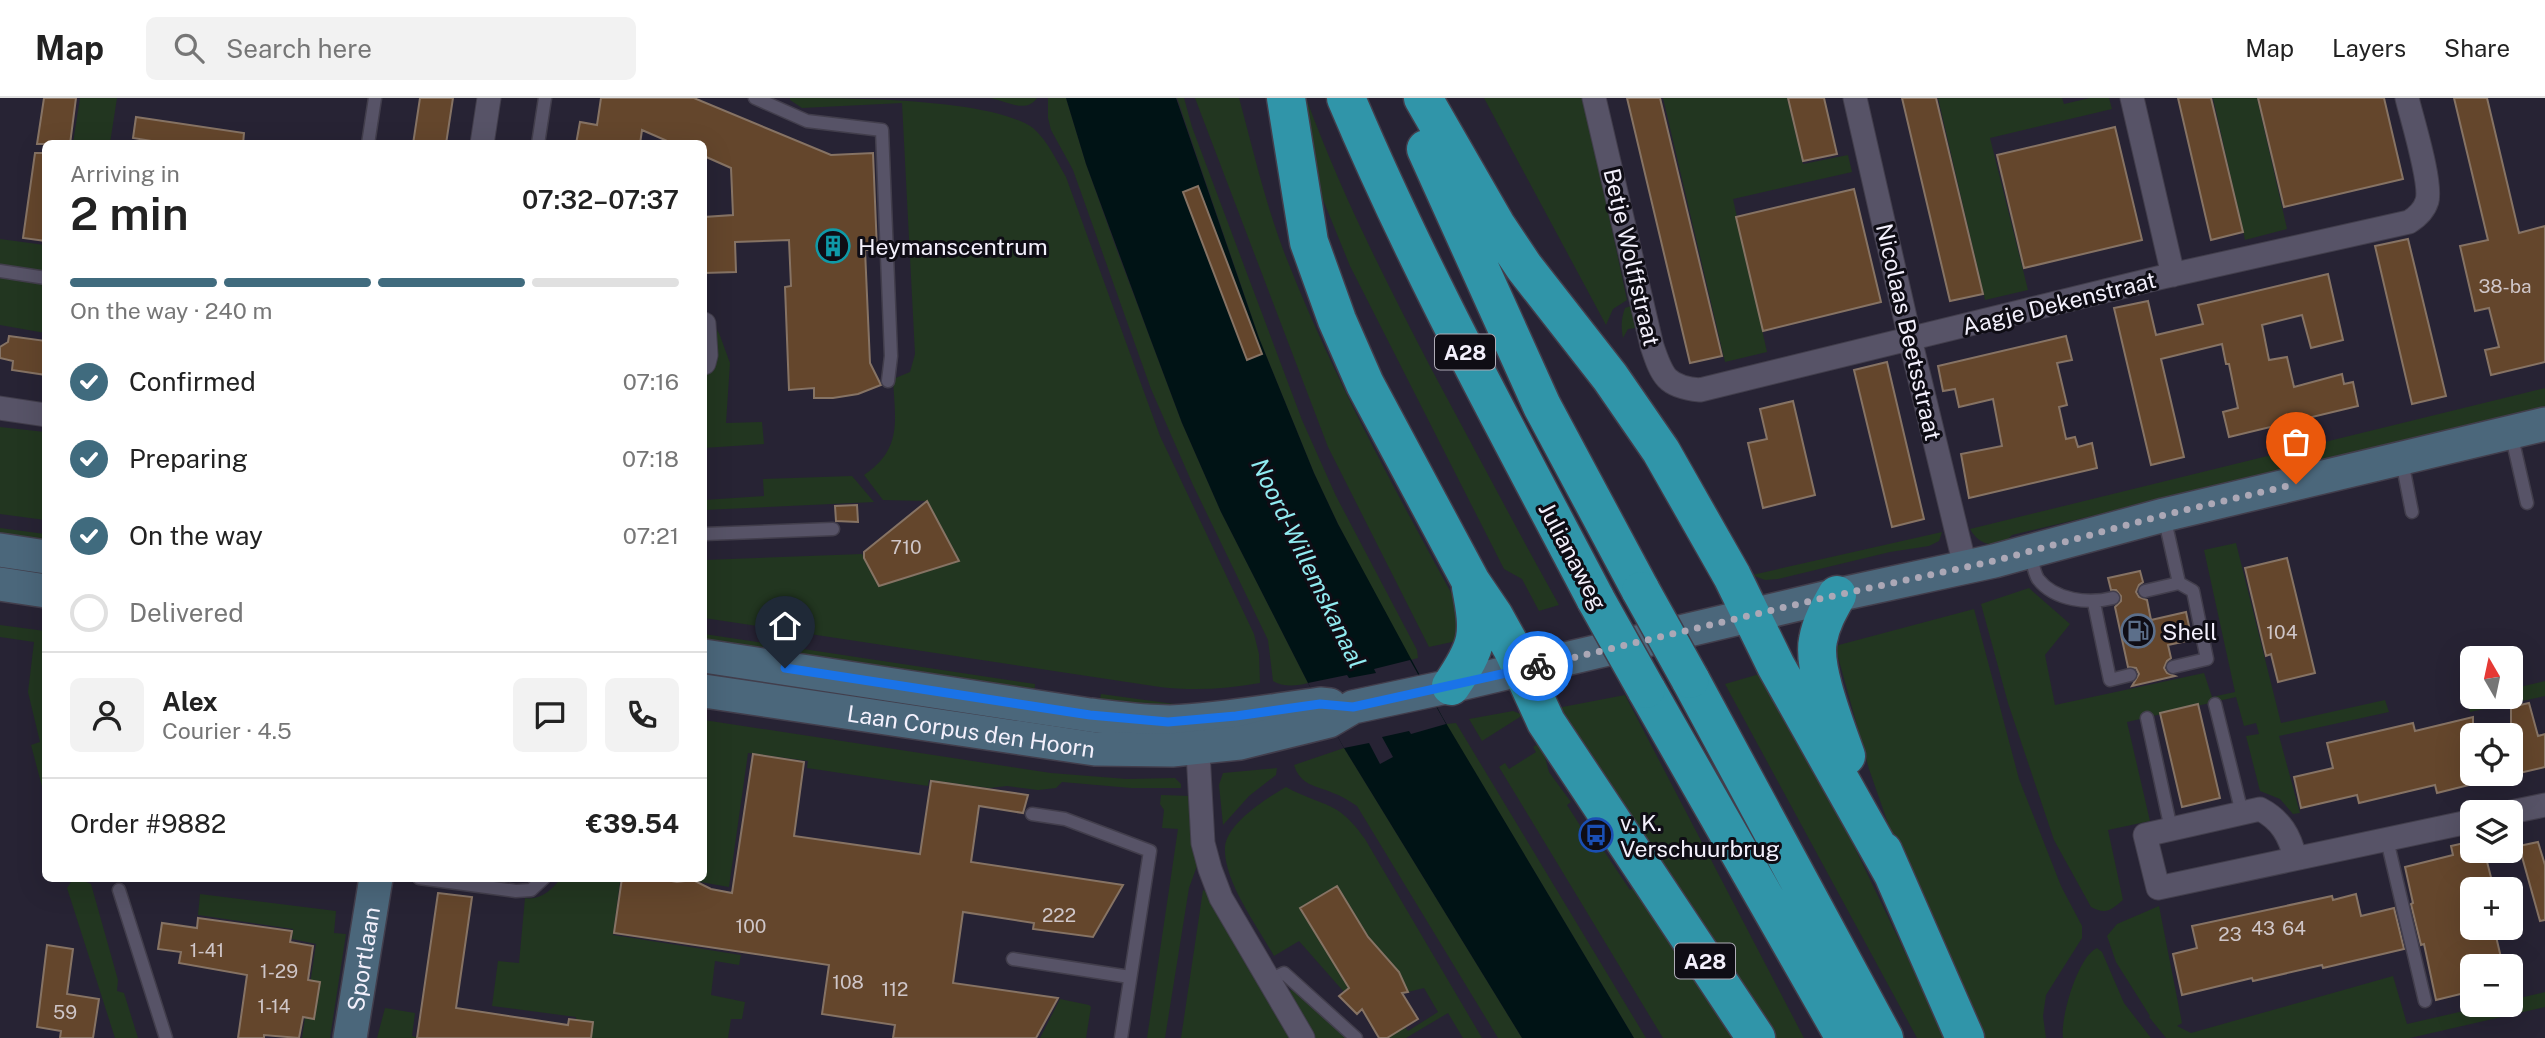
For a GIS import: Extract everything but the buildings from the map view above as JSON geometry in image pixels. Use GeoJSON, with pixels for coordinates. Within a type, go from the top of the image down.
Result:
{"type":"FeatureCollection","features":[{"type":"Feature","properties":{"kind":"highway","name":"A28"},"geometry":{"type":"LineString","coordinates":[[1286,98],[1309,242],[1326,291],[1365,384],[1471,582],[1494,616],[1523,670],[1546,722],[1756,1038]]}},
{"type":"Feature","properties":{"kind":"highway","name":"Julianaweg"},"geometry":{"type":"LineString","coordinates":[[1346,98],[1381,181],[1448,320],[1597,600],[1845,1038]]}},
{"type":"Feature","properties":{"kind":"highway","name":"Julianaweg"},"geometry":{"type":"LineString","coordinates":[[1403,98],[1542,405],[1884,1038]]}},
{"type":"Feature","properties":{"kind":"highway"},"geometry":{"type":"LineString","coordinates":[[1423,98],[1496,225],[1524,267],[1611,377],[1656,443],[1732,576],[1783,678],[1893,874]]}},
{"type":"Feature","properties":{"kind":"highway","name":"A28"},"geometry":{"type":"LineString","coordinates":[[1440,689],[1467,663],[1476,641],[1477,622],[1471,582]]}},
{"type":"Feature","properties":{"kind":"highway"},"geometry":{"type":"LineString","coordinates":[[1837,595],[1825,616],[1818,639],[1817,654],[1830,711],[1893,874],[1965,1038]]}},
{"type":"Feature","properties":{"kind":"main road","name":"Laan Corpus den Hoorn"},"geometry":{"type":"LineString","coordinates":[[707,691],[1095,749],[1136,752],[1198,734],[1334,711],[1440,689],[2030,552],[2164,515],[2545,424]]}},
{"type":"Feature","properties":{"kind":"main road"},"geometry":{"type":"LineString","coordinates":[[0,550],[42,556]]}},
{"type":"Feature","properties":{"kind":"main road"},"geometry":{"type":"LineString","coordinates":[[0,584],[42,590]]}},
{"type":"Feature","properties":{"kind":"main road","name":"Laan Corpus den Hoorn"},"geometry":{"type":"LineString","coordinates":[[707,656],[1090,715],[1168,722],[1198,734]]}},
{"type":"Feature","properties":{"kind":"main road","name":"Sportlaan"},"geometry":{"type":"LineString","coordinates":[[350,1038],[371,882]]}},
{"type":"Feature","properties":{"kind":"street"},"geometry":{"type":"LineString","coordinates":[[483,140],[489,98]]}},
{"type":"Feature","properties":{"kind":"street","name":"Betje Wolffstraat"},"geometry":{"type":"LineString","coordinates":[[1594,98],[1652,346],[1660,368],[1668,380],[1679,388],[1700,390]]}},
{"type":"Feature","properties":{"kind":"street","name":"Nicolaas Beetsstraat"},"geometry":{"type":"LineString","coordinates":[[1855,98],[1965,566]]}},
{"type":"Feature","properties":{"kind":"street"},"geometry":{"type":"LineString","coordinates":[[2132,98],[2173,275]]}},
{"type":"Feature","properties":{"kind":"street","name":"Aagje Dekenstraat"},"geometry":{"type":"LineString","coordinates":[[1700,390],[2173,275],[2400,225],[2418,216],[2427,201],[2427,184],[2407,98]]}},
{"type":"Feature","properties":{"kind":"street"},"geometry":{"type":"LineString","coordinates":[[0,408],[42,414]]}},
{"type":"Feature","properties":{"kind":"street"},"geometry":{"type":"LineString","coordinates":[[1198,734],[1203,843],[1208,861],[1221,898],[1303,1038]]}},
{"type":"Feature","properties":{"kind":"street"},"geometry":{"type":"LineString","coordinates":[[2523,810],[2545,805]]}},
{"type":"Feature","properties":{"kind":"street"},"geometry":{"type":"LineString","coordinates":[[2295,858],[2291,838],[2272,815],[2260,809],[2145,835],[2158,888],[2460,824]]}},
{"type":"Feature","properties":{"kind":"lane"},"geometry":{"type":"LineString","coordinates":[[369,140],[375,98]]}},
{"type":"Feature","properties":{"kind":"lane"},"geometry":{"type":"LineString","coordinates":[[539,140],[545,98]]}},
{"type":"Feature","properties":{"kind":"lane"},"geometry":{"type":"LineString","coordinates":[[755,98],[807,121],[882,130],[891,355],[888,382]]}},
{"type":"Feature","properties":{"kind":"lane"},"geometry":{"type":"LineString","coordinates":[[0,271],[42,277]]}},
{"type":"Feature","properties":{"kind":"lane"},"geometry":{"type":"LineString","coordinates":[[2511,433],[2527,503]]}},
{"type":"Feature","properties":{"kind":"lane"},"geometry":{"type":"LineString","coordinates":[[2401,459],[2404,484],[2412,512]]}},
{"type":"Feature","properties":{"kind":"lane"},"geometry":{"type":"LineString","coordinates":[[2164,515],[2179,583]]}},
{"type":"Feature","properties":{"kind":"lane"},"geometry":{"type":"LineString","coordinates":[[707,534],[833,529]]}},
{"type":"Feature","properties":{"kind":"lane"},"geometry":{"type":"LineString","coordinates":[[2030,552],[2038,579],[2061,596],[2094,603],[2113,598]]}},
{"type":"Feature","properties":{"kind":"lane"},"geometry":{"type":"LineString","coordinates":[[2145,591],[2179,583],[2193,591],[2207,659],[2173,667]]}},
{"type":"Feature","properties":{"kind":"lane"},"geometry":{"type":"LineString","coordinates":[[2094,603],[2110,680],[2130,675]]}},
{"type":"Feature","properties":{"kind":"lane"},"geometry":{"type":"LineString","coordinates":[[2215,704],[2242,813]]}},
{"type":"Feature","properties":{"kind":"lane"},"geometry":{"type":"LineString","coordinates":[[2147,718],[2171,829]]}},
{"type":"Feature","properties":{"kind":"lane"},"geometry":{"type":"LineString","coordinates":[[1032,814],[1065,819],[1150,851],[1121,1038]]}},
{"type":"Feature","properties":{"kind":"lane"},"geometry":{"type":"LineString","coordinates":[[2387,840],[2425,1001]]}},
{"type":"Feature","properties":{"kind":"lane"},"geometry":{"type":"LineString","coordinates":[[449,882],[516,891],[531,890],[540,882]]}},
{"type":"Feature","properties":{"kind":"lane"},"geometry":{"type":"LineString","coordinates":[[119,890],[166,1038]]}},
{"type":"Feature","properties":{"kind":"lane"},"geometry":{"type":"LineString","coordinates":[[1013,959],[1130,977]]}},
{"type":"Feature","properties":{"kind":"lane"},"geometry":{"type":"LineString","coordinates":[[1268,981],[1284,972],[1356,1038]]}},
{"type":"Feature","properties":{"kind":"green space"},"geometry":{"type":"Polygon","coordinates":[[[80,98],[117,98],[110,140],[73,140],[80,98]]]}},
{"type":"Feature","properties":{"kind":"green space"},"geometry":{"type":"Polygon","coordinates":[[[990,98],[1037,98],[1033,103],[1022,106],[990,98]]]}},
{"type":"Feature","properties":{"kind":"green space"},"geometry":{"type":"Polygon","coordinates":[[[1048,98],[1066,98],[1086,164],[1182,423],[1221,512],[1308,683],[1290,685],[1273,681],[1268,640],[1193,485],[1151,389],[1073,170],[1051,130],[1048,98]]]}},
{"type":"Feature","properties":{"kind":"green space"},"geometry":{"type":"Polygon","coordinates":[[[1177,98],[1184,98],[1192,127],[1302,420],[1336,496],[1417,650],[1418,658],[1410,660],[1314,473],[1259,338],[1177,98]]]}},
{"type":"Feature","properties":{"kind":"green space"},"geometry":{"type":"Polygon","coordinates":[[[1195,98],[1239,98],[1284,252],[1323,344],[1366,434],[1461,611],[1461,640],[1429,647],[1328,447],[1195,98]]]}},
{"type":"Feature","properties":{"kind":"green space"},"geometry":{"type":"Polygon","coordinates":[[[1296,98],[1306,98],[1349,203],[1381,271],[1559,605],[1539,611],[1522,579],[1504,569],[1350,266],[1302,148],[1296,98]]]}},
{"type":"Feature","properties":{"kind":"green space"},"geometry":{"type":"Polygon","coordinates":[[[1484,98],[1584,98],[1627,300],[1613,309],[1606,325],[1484,98]]]}},
{"type":"Feature","properties":{"kind":"green space"},"geometry":{"type":"Polygon","coordinates":[[[1663,98],[1787,98],[1803,164],[1848,155],[1852,172],[1733,199],[1767,352],[1725,362],[1663,98]]]}},
{"type":"Feature","properties":{"kind":"green space"},"geometry":{"type":"Polygon","coordinates":[[[1938,98],[2062,98],[2064,104],[2090,98],[2109,98],[2112,109],[1990,138],[2028,290],[1985,300],[1938,98]]]}},
{"type":"Feature","properties":{"kind":"green space"},"geometry":{"type":"Polygon","coordinates":[[[2213,98],[2257,98],[2287,229],[2245,240],[2213,98]]]}},
{"type":"Feature","properties":{"kind":"green space"},"geometry":{"type":"Polygon","coordinates":[[[790,100],[881,100],[953,105],[1013,118],[1033,128],[1043,139],[1066,177],[1160,436],[1254,634],[1259,654],[1260,683],[1210,689],[1160,687],[707,618],[707,560],[862,554],[879,585],[959,560],[927,501],[883,500],[864,475],[877,465],[891,444],[895,421],[893,379],[910,372],[915,354],[902,103],[802,108],[790,100]]]}},
{"type":"Feature","properties":{"kind":"green space"},"geometry":{"type":"Polygon","coordinates":[[[0,239],[42,245],[42,271],[0,264],[0,239]]]}},
{"type":"Feature","properties":{"kind":"green space"},"geometry":{"type":"Polygon","coordinates":[[[0,278],[42,284],[42,332],[0,325],[0,278]]]}},
{"type":"Feature","properties":{"kind":"green space"},"geometry":{"type":"Polygon","coordinates":[[[1634,305],[1636,328],[1628,329],[1623,338],[1625,308],[1634,305]]]}},
{"type":"Feature","properties":{"kind":"green space"},"geometry":{"type":"Polygon","coordinates":[[[710,319],[719,333],[730,363],[726,423],[762,422],[764,444],[707,448],[710,319]]]}},
{"type":"Feature","properties":{"kind":"green space"},"geometry":{"type":"Polygon","coordinates":[[[2545,388],[2545,408],[2012,535],[2003,544],[1984,542],[1976,538],[1970,529],[2545,388]]]}},
{"type":"Feature","properties":{"kind":"green space"},"geometry":{"type":"Polygon","coordinates":[[[0,427],[42,432],[42,520],[0,514],[0,427]]]}},
{"type":"Feature","properties":{"kind":"green space"},"geometry":{"type":"Polygon","coordinates":[[[852,476],[874,502],[707,510],[707,500],[764,496],[763,479],[852,476]]]}},
{"type":"Feature","properties":{"kind":"green space"},"geometry":{"type":"Polygon","coordinates":[[[0,528],[42,534],[42,546],[0,539],[0,528]]]}},
{"type":"Feature","properties":{"kind":"green space"},"geometry":{"type":"Polygon","coordinates":[[[1942,532],[1939,541],[1929,546],[1890,552],[1778,579],[1765,580],[1752,575],[1942,532]]]}},
{"type":"Feature","properties":{"kind":"green space"},"geometry":{"type":"Polygon","coordinates":[[[2236,543],[2281,723],[2385,700],[2389,712],[2279,736],[2300,813],[2293,814],[2280,799],[2260,791],[2246,736],[2259,734],[2256,723],[2244,726],[2236,697],[2127,722],[2150,821],[2108,830],[2123,900],[2108,910],[2101,911],[2091,907],[2054,840],[2008,703],[1981,604],[2029,588],[2070,624],[2045,655],[2055,705],[2204,673],[2212,697],[2235,692],[2204,550],[2236,543]]]}},
{"type":"Feature","properties":{"kind":"green space"},"geometry":{"type":"Polygon","coordinates":[[[1974,609],[2019,779],[2061,886],[2082,926],[2082,938],[2046,995],[2043,1016],[2046,1038],[1977,1038],[1892,835],[1869,769],[1835,646],[1974,609]]]}},
{"type":"Feature","properties":{"kind":"green space"},"geometry":{"type":"Polygon","coordinates":[[[0,625],[42,631],[42,787],[31,745],[40,742],[28,692],[34,642],[0,637],[0,625]]]}},
{"type":"Feature","properties":{"kind":"green space"},"geometry":{"type":"Polygon","coordinates":[[[707,634],[1035,684],[1034,695],[707,645],[707,634]]]}},
{"type":"Feature","properties":{"kind":"green space"},"geometry":{"type":"Polygon","coordinates":[[[1763,673],[1841,819],[1946,1038],[1917,1038],[1725,684],[1763,673]]]}},
{"type":"Feature","properties":{"kind":"green space"},"geometry":{"type":"Polygon","coordinates":[[[2545,681],[2545,696],[2524,700],[2524,686],[2545,681]]]}},
{"type":"Feature","properties":{"kind":"green space"},"geometry":{"type":"Polygon","coordinates":[[[1101,694],[1189,706],[1099,705],[1101,694]]]}},
{"type":"Feature","properties":{"kind":"green space"},"geometry":{"type":"Polygon","coordinates":[[[1625,695],[1804,1038],[1767,1038],[1552,709],[1625,695]]]}},
{"type":"Feature","properties":{"kind":"green space"},"geometry":{"type":"Polygon","coordinates":[[[1513,711],[1523,715],[1482,741],[1469,719],[1513,711]]]}},
{"type":"Feature","properties":{"kind":"green space"},"geometry":{"type":"Polygon","coordinates":[[[707,720],[1051,773],[1127,779],[1175,778],[1181,784],[1181,788],[1131,788],[1062,782],[1056,788],[1038,790],[1007,786],[989,788],[929,780],[928,786],[807,768],[808,761],[748,753],[729,887],[700,882],[707,882],[707,720]]]}},
{"type":"Feature","properties":{"kind":"green space"},"geometry":{"type":"Polygon","coordinates":[[[1456,723],[1646,1038],[1634,1038],[1446,724],[1456,723]]]}},
{"type":"Feature","properties":{"kind":"green space"},"geometry":{"type":"Polygon","coordinates":[[[1541,742],[1549,772],[1571,802],[1567,805],[1581,827],[1586,824],[1630,890],[1636,887],[1748,1038],[1663,1038],[1499,767],[1505,763],[1509,769],[1536,752],[1533,747],[1541,742]]]}},
{"type":"Feature","properties":{"kind":"green space"},"geometry":{"type":"Polygon","coordinates":[[[1344,748],[1522,1038],[1498,1038],[1357,806],[1305,781],[1294,765],[1344,748]]]}},
{"type":"Feature","properties":{"kind":"green space"},"geometry":{"type":"Polygon","coordinates":[[[1277,768],[1276,775],[1249,796],[1223,825],[1219,785],[1223,773],[1277,768]]]}},
{"type":"Feature","properties":{"kind":"green space"},"geometry":{"type":"Polygon","coordinates":[[[1286,787],[1337,810],[1359,831],[1482,1038],[1463,1038],[1448,1013],[1406,1038],[1387,1038],[1405,1027],[1408,1031],[1438,1012],[1424,988],[1408,992],[1399,972],[1368,937],[1337,886],[1301,908],[1348,988],[1344,992],[1299,941],[1274,956],[1235,889],[1225,847],[1227,838],[1240,820],[1286,787]]]}},
{"type":"Feature","properties":{"kind":"green space"},"geometry":{"type":"Polygon","coordinates":[[[1161,795],[1190,796],[1197,866],[1189,888],[1165,1038],[1147,1038],[1178,829],[1162,828],[1164,810],[1160,804],[1161,795]]]}},
{"type":"Feature","properties":{"kind":"green space"},"geometry":{"type":"Polygon","coordinates":[[[71,882],[91,884],[118,980],[117,991],[124,993],[138,1038],[115,1038],[67,888],[71,882]]]}},
{"type":"Feature","properties":{"kind":"green space"},"geometry":{"type":"Polygon","coordinates":[[[557,882],[620,882],[613,935],[741,955],[739,965],[715,961],[711,995],[745,1002],[742,1019],[731,1019],[728,1038],[574,1038],[576,1017],[492,1006],[498,961],[519,963],[525,898],[535,898],[557,882]]]}},
{"type":"Feature","properties":{"kind":"green space"},"geometry":{"type":"Polygon","coordinates":[[[1203,890],[1205,891],[1290,1038],[1181,1038],[1203,890]]]}},
{"type":"Feature","properties":{"kind":"green space"},"geometry":{"type":"Polygon","coordinates":[[[200,894],[336,911],[334,933],[346,934],[330,1038],[302,1038],[316,944],[292,939],[293,929],[198,915],[200,894]]]}},
{"type":"Feature","properties":{"kind":"green space"},"geometry":{"type":"Polygon","coordinates":[[[2159,906],[2182,1023],[2177,1026],[2191,1033],[2393,976],[2407,1024],[2460,1012],[2460,1017],[2501,1017],[2410,1038],[2166,1038],[2149,1017],[2116,962],[2107,936],[2117,924],[2159,906]]]}},
{"type":"Feature","properties":{"kind":"green space"},"geometry":{"type":"Polygon","coordinates":[[[2097,948],[2102,952],[2124,1003],[2151,1038],[2063,1038],[2064,1017],[2072,988],[2083,963],[2097,948]]]}},
{"type":"Feature","properties":{"kind":"green space"},"geometry":{"type":"Polygon","coordinates":[[[1294,988],[1346,1038],[1315,1038],[1288,992],[1294,988]]]}},
{"type":"Feature","properties":{"kind":"green space"},"geometry":{"type":"Polygon","coordinates":[[[2545,992],[2545,1007],[2523,1012],[2523,997],[2545,992]]]}},
{"type":"Feature","properties":{"kind":"green space"},"geometry":{"type":"Polygon","coordinates":[[[1060,999],[1091,1007],[1086,1038],[1040,1038],[1060,999]]]}},
{"type":"Feature","properties":{"kind":"green space"},"geometry":{"type":"Polygon","coordinates":[[[385,1008],[415,1013],[412,1036],[419,1038],[377,1038],[385,1008]]]}},
{"type":"Feature","properties":{"kind":"water","name":"Noord-Willemskanaal"},"geometry":{"type":"Polygon","coordinates":[[[1066,98],[1176,98],[1259,338],[1314,473],[1338,524],[1443,718],[1634,1038],[1522,1038],[1344,748],[1221,512],[1182,423],[1086,164],[1066,98]]]}},
{"type":"Feature","properties":{"kind":"pier"},"geometry":{"type":"Polygon","coordinates":[[[1410,660],[1446,724],[1411,734],[1409,731],[1382,737],[1393,757],[1380,764],[1369,743],[1344,748],[1308,683],[1347,675],[1349,678],[1376,673],[1374,669],[1410,660]]]}},
{"type":"Feature","properties":{"kind":"way so far"},"geometry":{"type":"LineString","coordinates":[[1538,666],[1819,599],[1994,561],[2164,515],[2296,484]]}},
{"type":"Feature","properties":{"kind":"place","name":"Heymanscentrum"},"geometry":{"type":"Point","coordinates":[833,246]}},
{"type":"Feature","properties":{"kind":"place","name":"Shell"},"geometry":{"type":"Point","coordinates":[2138,631]}},
{"type":"Feature","properties":{"kind":"place","name":"v. K. Verschuurbrug"},"geometry":{"type":"Point","coordinates":[1596,835]}},
{"type":"Feature","properties":{"kind":"route"},"geometry":{"type":"LineString","coordinates":[[785,668],[1090,715],[1168,722],[1320,704],[1353,707],[1538,666]]}}]}
